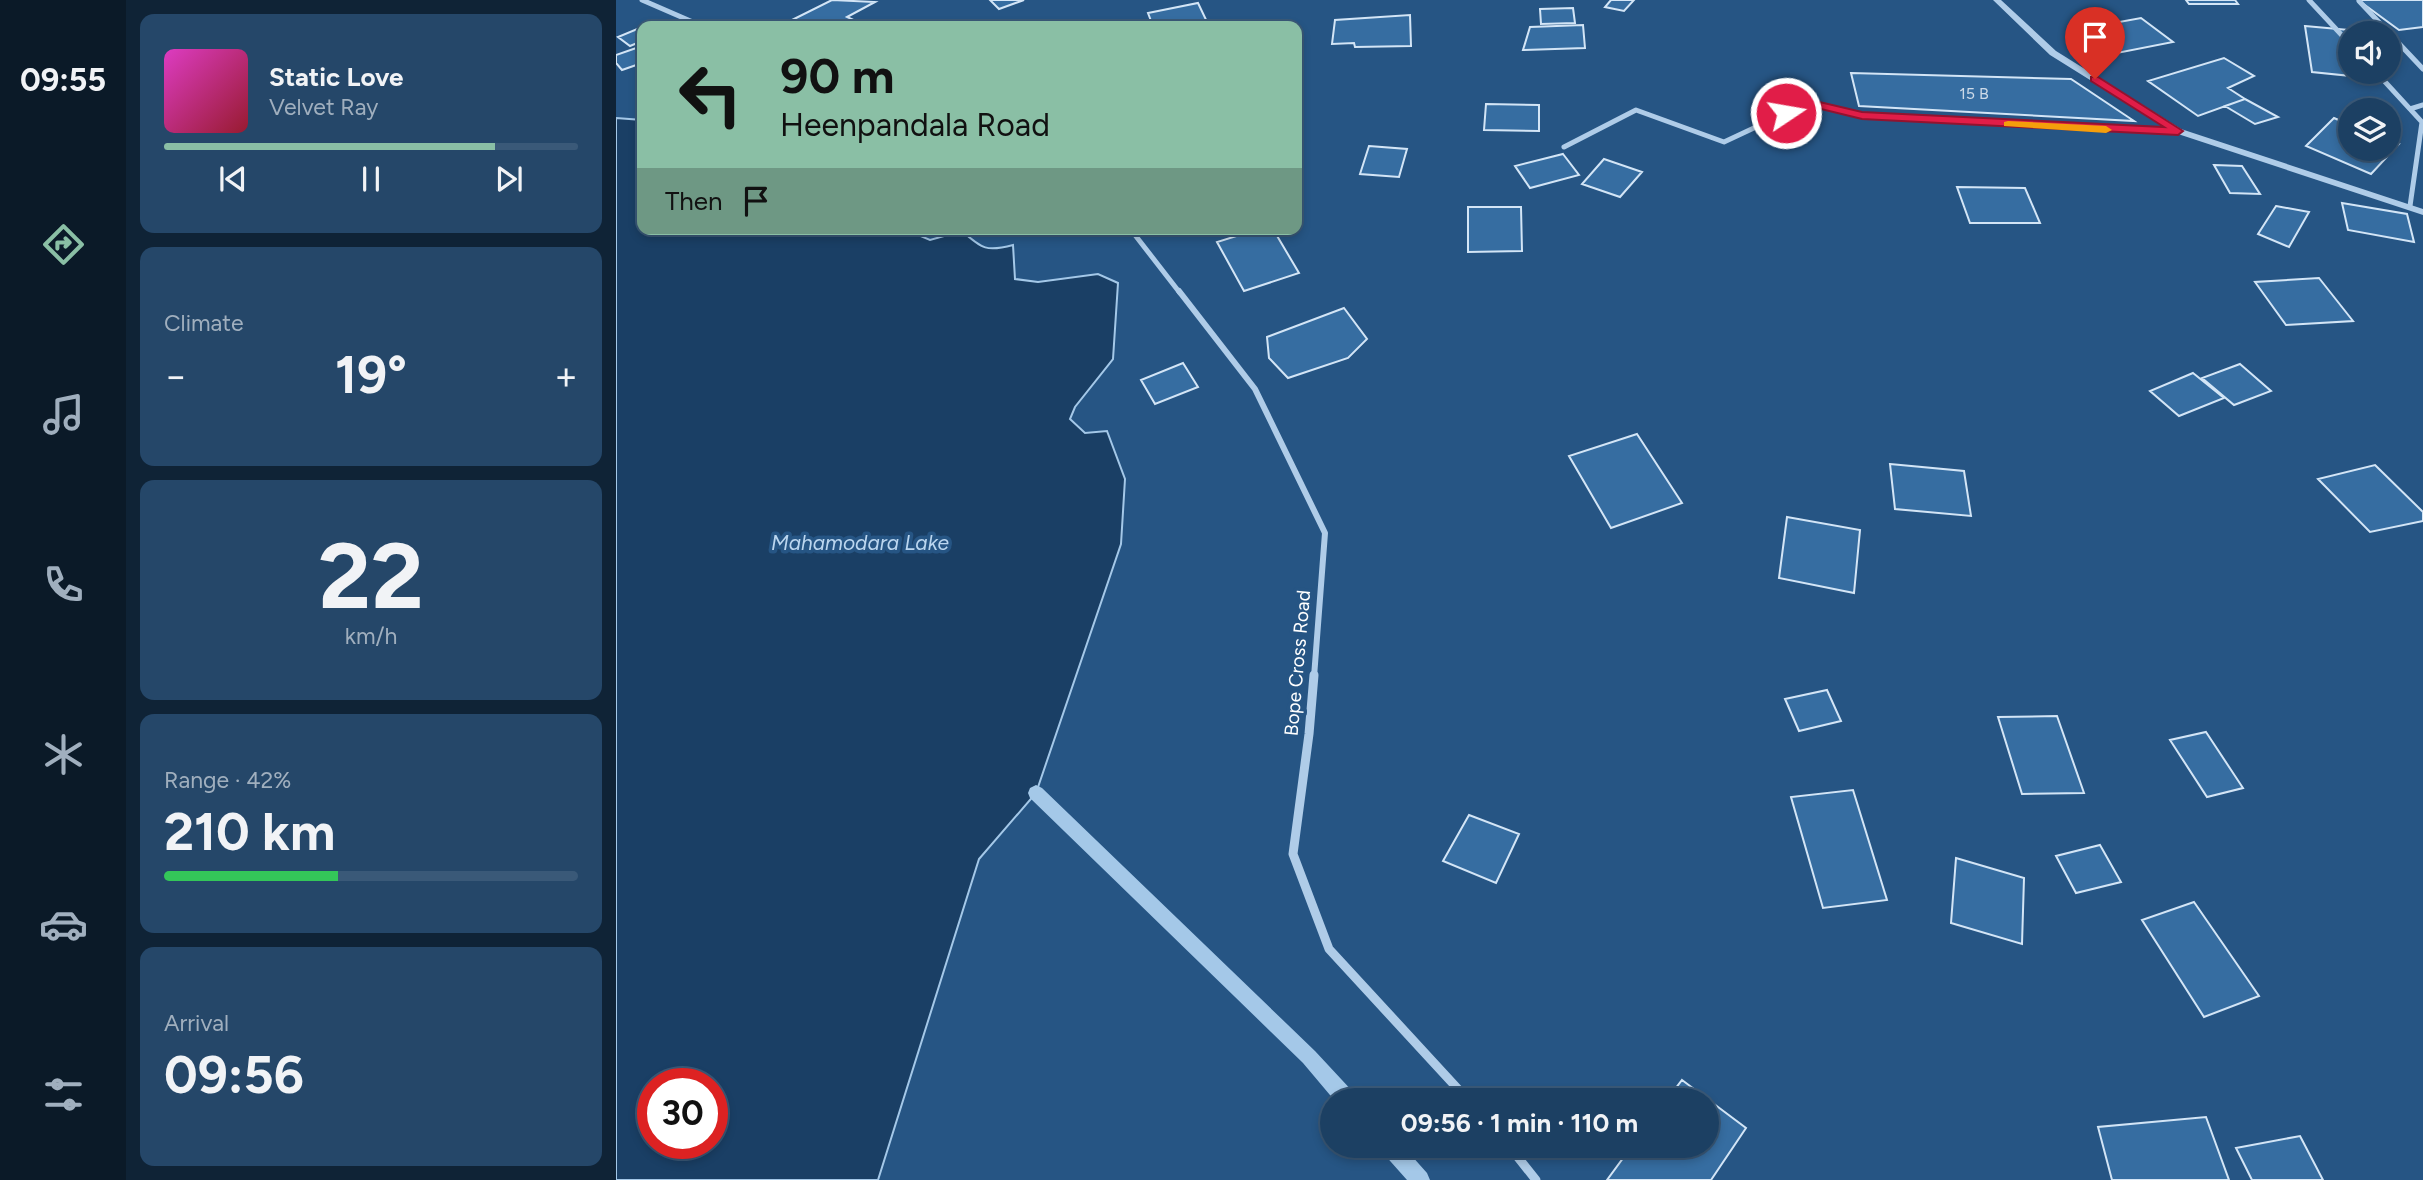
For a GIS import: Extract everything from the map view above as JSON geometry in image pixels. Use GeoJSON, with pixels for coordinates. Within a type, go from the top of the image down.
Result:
{"type":"FeatureCollection","features":[{"type":"Feature","properties":{"kind":"street"},"geometry":{"type":"LineString","coordinates":[[642,0],[690,21]]}},
{"type":"Feature","properties":{"kind":"street"},"geometry":{"type":"LineString","coordinates":[[1997,0],[2053,52],[2178,131],[2423,212]]}},
{"type":"Feature","properties":{"kind":"street"},"geometry":{"type":"LineString","coordinates":[[2309,0],[2338,31]]}},
{"type":"Feature","properties":{"kind":"street"},"geometry":{"type":"LineString","coordinates":[[2359,1],[2423,69]]}},
{"type":"Feature","properties":{"kind":"street"},"geometry":{"type":"LineString","coordinates":[[2387,84],[2422,122],[2410,206]]}},
{"type":"Feature","properties":{"kind":"street"},"geometry":{"type":"LineString","coordinates":[[1564,147],[1636,110],[1724,142],[1807,103],[1862,116],[2178,131]]}},
{"type":"Feature","properties":{"kind":"street"},"geometry":{"type":"LineString","coordinates":[[2410,109],[2423,106]]}},
{"type":"Feature","properties":{"kind":"street","name":"Bope Cross Road"},"geometry":{"type":"LineString","coordinates":[[1135,235],[1255,389],[1325,533],[1309,734],[1293,854],[1329,949],[1457,1088]]}},
{"type":"Feature","properties":{"kind":"street"},"geometry":{"type":"LineString","coordinates":[[1519,1158],[1536,1180]]}},
{"type":"Feature","properties":{"kind":"water","name":"Mahamodara Lake"},"geometry":{"type":"Polygon","coordinates":[[[616,118],[637,120],[637,235],[918,235],[930,240],[948,235],[967,235],[985,247],[1013,245],[1015,279],[1038,282],[1098,274],[1118,283],[1113,359],[1075,407],[1070,419],[1085,433],[1107,431],[1125,479],[1121,544],[1036,793],[979,859],[878,1180],[616,1180],[616,118]]]}},
{"type":"Feature","properties":{"kind":"building"},"geometry":{"type":"Polygon","coordinates":[[[832,0],[875,2],[847,17],[856,21],[790,21],[832,0]]]}},
{"type":"Feature","properties":{"kind":"building"},"geometry":{"type":"Polygon","coordinates":[[[990,0],[1024,0],[999,9],[990,0]]]}},
{"type":"Feature","properties":{"kind":"building"},"geometry":{"type":"Polygon","coordinates":[[[1611,0],[1634,0],[1624,11],[1605,7],[1611,0]]]}},
{"type":"Feature","properties":{"kind":"building"},"geometry":{"type":"Polygon","coordinates":[[[2186,0],[2235,0],[2238,4],[2189,4],[2186,0]]]}},
{"type":"Feature","properties":{"kind":"building"},"geometry":{"type":"Polygon","coordinates":[[[2358,0],[2423,0],[2423,27],[2401,30],[2401,21],[2387,21],[2358,0]]]}},
{"type":"Feature","properties":{"kind":"building"},"geometry":{"type":"Polygon","coordinates":[[[1198,3],[1207,21],[1151,21],[1148,13],[1198,3]]]}},
{"type":"Feature","properties":{"kind":"building"},"geometry":{"type":"Polygon","coordinates":[[[1573,8],[1575,23],[1541,24],[1540,9],[1573,8]]]}},
{"type":"Feature","properties":{"kind":"building"},"geometry":{"type":"Polygon","coordinates":[[[1410,15],[1411,46],[1355,47],[1354,43],[1332,44],[1335,20],[1410,15]]]}},
{"type":"Feature","properties":{"kind":"building"},"geometry":{"type":"Polygon","coordinates":[[[2141,18],[2173,42],[2117,53],[2086,28],[2141,18]]]}},
{"type":"Feature","properties":{"kind":"building"},"geometry":{"type":"Polygon","coordinates":[[[1583,25],[1585,48],[1523,50],[1530,27],[1583,25]]]}},
{"type":"Feature","properties":{"kind":"building"},"geometry":{"type":"Polygon","coordinates":[[[2305,26],[2338,29],[2338,75],[2312,72],[2305,26]]]}},
{"type":"Feature","properties":{"kind":"building"},"geometry":{"type":"Polygon","coordinates":[[[637,29],[637,43],[630,46],[618,37],[637,29]]]}},
{"type":"Feature","properties":{"kind":"building"},"geometry":{"type":"Polygon","coordinates":[[[637,48],[637,65],[622,70],[616,63],[616,55],[637,48]]]}},
{"type":"Feature","properties":{"kind":"building"},"geometry":{"type":"Polygon","coordinates":[[[2224,58],[2254,76],[2228,88],[2245,99],[2198,116],[2148,81],[2224,58]]]}},
{"type":"Feature","properties":{"kind":"building"},"geometry":{"type":"Polygon","coordinates":[[[1851,73],[2071,79],[2134,121],[1859,106],[1851,73]]]}},
{"type":"Feature","properties":{"kind":"building"},"geometry":{"type":"Polygon","coordinates":[[[2245,99],[2278,117],[2255,124],[2225,106],[2245,99]]]}},
{"type":"Feature","properties":{"kind":"building"},"geometry":{"type":"Polygon","coordinates":[[[1486,104],[1539,105],[1539,131],[1484,130],[1486,104]]]}},
{"type":"Feature","properties":{"kind":"building"},"geometry":{"type":"Polygon","coordinates":[[[2334,118],[2338,120],[2338,160],[2306,146],[2334,118]]]}},
{"type":"Feature","properties":{"kind":"building"},"geometry":{"type":"Polygon","coordinates":[[[1369,146],[1407,149],[1399,177],[1360,174],[1369,146]]]}},
{"type":"Feature","properties":{"kind":"building"},"geometry":{"type":"Polygon","coordinates":[[[1563,154],[1579,175],[1530,188],[1515,166],[1563,154]]]}},
{"type":"Feature","properties":{"kind":"building"},"geometry":{"type":"Polygon","coordinates":[[[1604,159],[1642,172],[1620,197],[1582,184],[1604,159]]]}},
{"type":"Feature","properties":{"kind":"building"},"geometry":{"type":"Polygon","coordinates":[[[2341,161],[2383,161],[2371,174],[2341,161]]]}},
{"type":"Feature","properties":{"kind":"building"},"geometry":{"type":"Polygon","coordinates":[[[2214,165],[2242,166],[2260,194],[2230,193],[2214,165]]]}},
{"type":"Feature","properties":{"kind":"building"},"geometry":{"type":"Polygon","coordinates":[[[1957,187],[2025,188],[2040,223],[1970,223],[1957,187]]]}},
{"type":"Feature","properties":{"kind":"building"},"geometry":{"type":"Polygon","coordinates":[[[2342,203],[2407,214],[2414,242],[2348,230],[2342,203]]]}},
{"type":"Feature","properties":{"kind":"building"},"geometry":{"type":"Polygon","coordinates":[[[2276,206],[2309,212],[2289,247],[2258,234],[2276,206]]]}},
{"type":"Feature","properties":{"kind":"building"},"geometry":{"type":"Polygon","coordinates":[[[1468,207],[1521,207],[1522,251],[1468,252],[1468,207]]]}},
{"type":"Feature","properties":{"kind":"building"},"geometry":{"type":"Polygon","coordinates":[[[1240,235],[1277,235],[1299,273],[1244,291],[1217,242],[1240,235]]]}},
{"type":"Feature","properties":{"kind":"building"},"geometry":{"type":"Polygon","coordinates":[[[2319,278],[2353,321],[2286,325],[2255,282],[2319,278]]]}},
{"type":"Feature","properties":{"kind":"building"},"geometry":{"type":"Polygon","coordinates":[[[1344,308],[1367,339],[1348,358],[1288,378],[1269,358],[1267,337],[1344,308]]]}},
{"type":"Feature","properties":{"kind":"building"},"geometry":{"type":"Polygon","coordinates":[[[1183,363],[1198,387],[1155,404],[1141,380],[1183,363]]]}},
{"type":"Feature","properties":{"kind":"building"},"geometry":{"type":"Polygon","coordinates":[[[2240,364],[2271,391],[2234,405],[2202,378],[2240,364]]]}},
{"type":"Feature","properties":{"kind":"building"},"geometry":{"type":"Polygon","coordinates":[[[2193,373],[2224,398],[2179,416],[2150,391],[2193,373]]]}},
{"type":"Feature","properties":{"kind":"building"},"geometry":{"type":"Polygon","coordinates":[[[1637,434],[1682,503],[1611,528],[1569,456],[1637,434]]]}},
{"type":"Feature","properties":{"kind":"building"},"geometry":{"type":"Polygon","coordinates":[[[1890,464],[1964,471],[1971,516],[1895,509],[1890,464]]]}},
{"type":"Feature","properties":{"kind":"building"},"geometry":{"type":"Polygon","coordinates":[[[2375,465],[2423,512],[2423,521],[2370,532],[2318,479],[2375,465]]]}},
{"type":"Feature","properties":{"kind":"building"},"geometry":{"type":"Polygon","coordinates":[[[1787,517],[1860,530],[1854,593],[1779,578],[1787,517]]]}},
{"type":"Feature","properties":{"kind":"building"},"geometry":{"type":"Polygon","coordinates":[[[1827,690],[1841,721],[1799,731],[1785,699],[1827,690]]]}},
{"type":"Feature","properties":{"kind":"building"},"geometry":{"type":"Polygon","coordinates":[[[2057,716],[2084,793],[2022,794],[1998,717],[2057,716]]]}},
{"type":"Feature","properties":{"kind":"building"},"geometry":{"type":"Polygon","coordinates":[[[2206,732],[2243,788],[2207,797],[2170,740],[2206,732]]]}},
{"type":"Feature","properties":{"kind":"building"},"geometry":{"type":"Polygon","coordinates":[[[1853,790],[1887,900],[1823,908],[1791,797],[1853,790]]]}},
{"type":"Feature","properties":{"kind":"building"},"geometry":{"type":"Polygon","coordinates":[[[1469,815],[1519,834],[1496,883],[1443,861],[1469,815]]]}},
{"type":"Feature","properties":{"kind":"building"},"geometry":{"type":"Polygon","coordinates":[[[2100,845],[2121,882],[2076,893],[2056,856],[2100,845]]]}},
{"type":"Feature","properties":{"kind":"building"},"geometry":{"type":"Polygon","coordinates":[[[1956,858],[2024,878],[2022,944],[1951,923],[1956,858]]]}},
{"type":"Feature","properties":{"kind":"building"},"geometry":{"type":"Polygon","coordinates":[[[2194,902],[2259,996],[2204,1017],[2142,920],[2194,902]]]}},
{"type":"Feature","properties":{"kind":"building"},"geometry":{"type":"Polygon","coordinates":[[[1682,1080],[1693,1088],[1676,1088],[1682,1080]]]}},
{"type":"Feature","properties":{"kind":"building"},"geometry":{"type":"Polygon","coordinates":[[[1719,1108],[1746,1128],[1711,1180],[1607,1180],[1623,1158],[1719,1158],[1719,1108]]]}},
{"type":"Feature","properties":{"kind":"building"},"geometry":{"type":"Polygon","coordinates":[[[2206,1117],[2229,1180],[2112,1180],[2098,1127],[2206,1117]]]}},
{"type":"Feature","properties":{"kind":"building"},"geometry":{"type":"Polygon","coordinates":[[[2300,1136],[2323,1180],[2252,1180],[2236,1148],[2300,1136]]]}},
{"type":"Feature","properties":{"kind":"waterway"},"geometry":{"type":"LineString","coordinates":[[1036,793],[1309,1057],[1336,1088]]}},
{"type":"Feature","properties":{"kind":"waterway"},"geometry":{"type":"LineString","coordinates":[[1401,1158],[1420,1180]]}},
{"type":"Feature","properties":{"kind":"slow traffic"},"geometry":{"type":"LineString","coordinates":[[2008,124],[2106,130]]}},
{"type":"Feature","properties":{"kind":"route"},"geometry":{"type":"LineString","coordinates":[[1786,113],[1807,103],[1862,116],[2178,131],[2095,79]]}}]}
